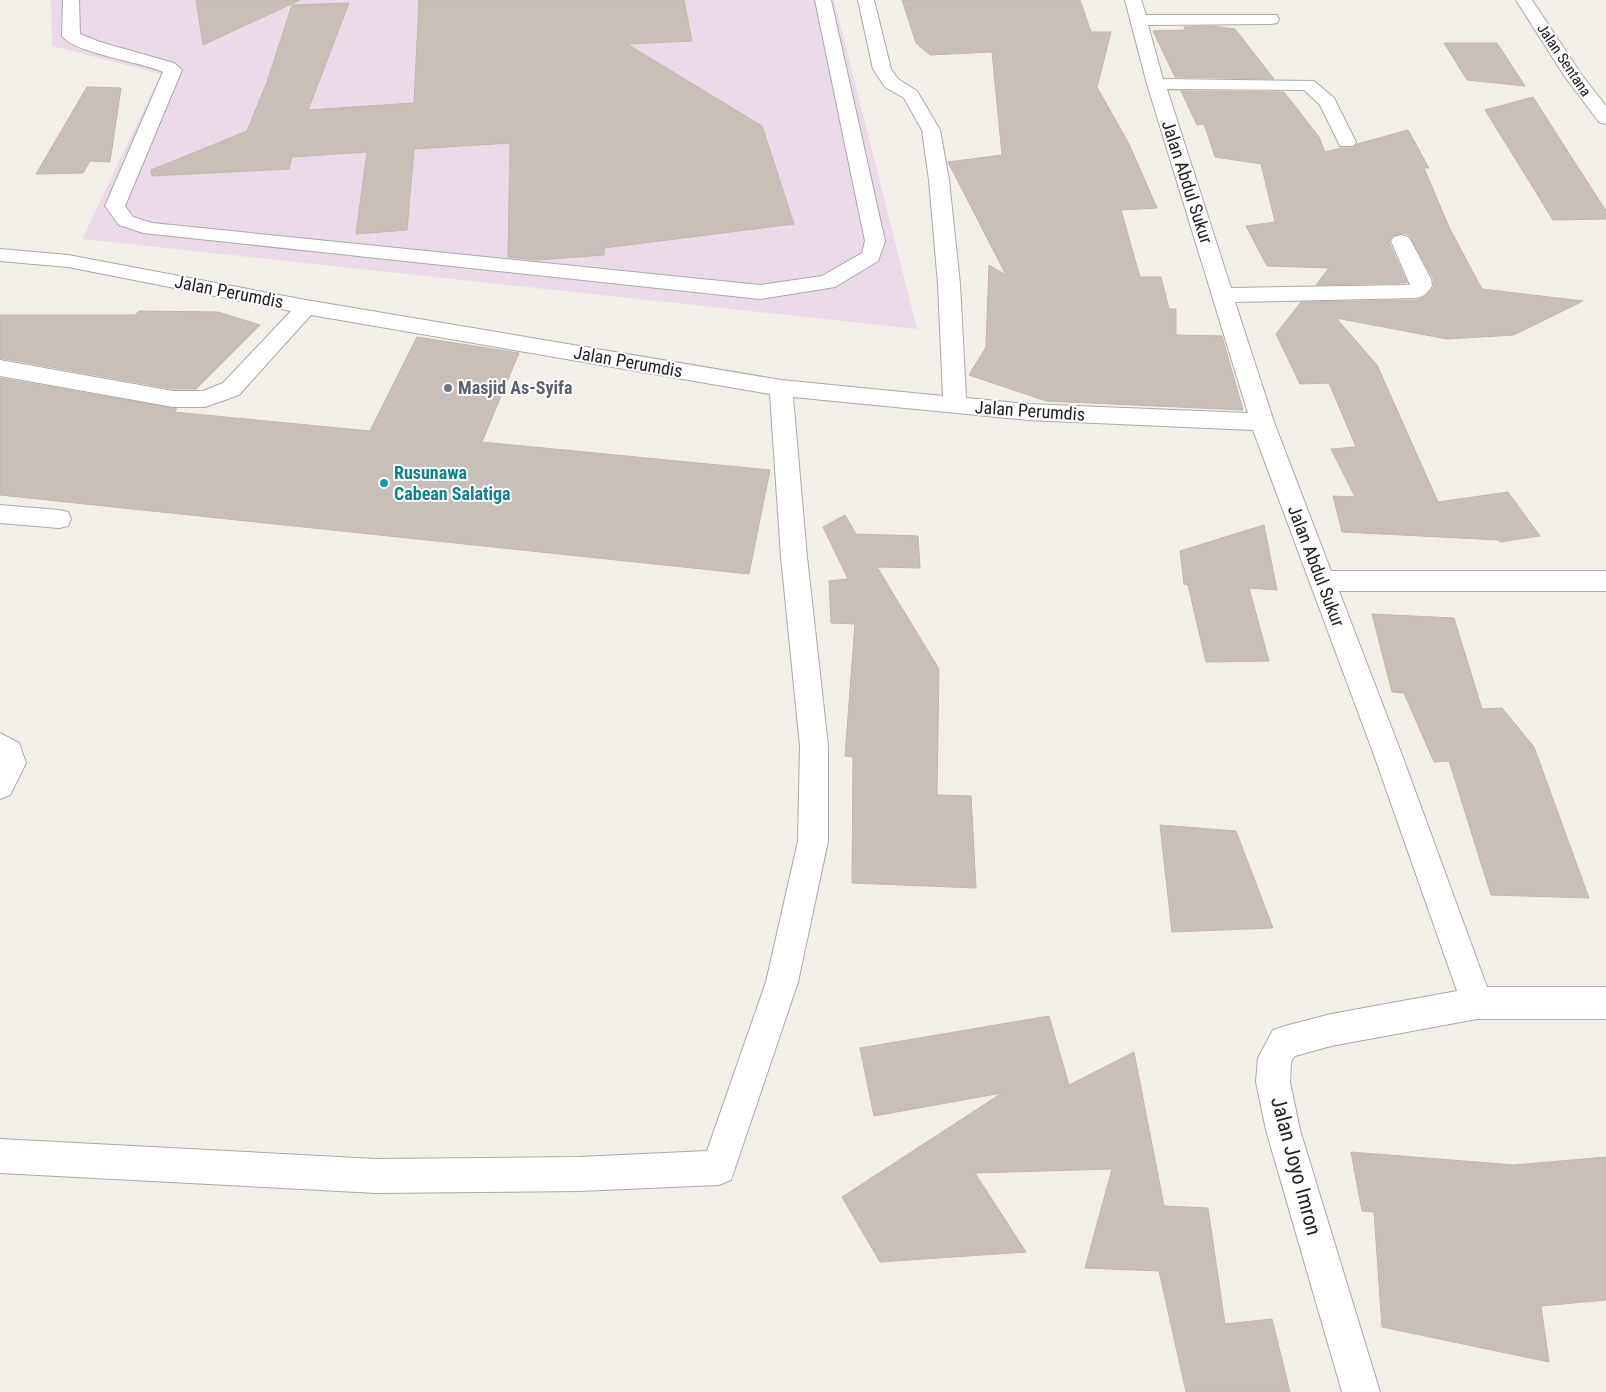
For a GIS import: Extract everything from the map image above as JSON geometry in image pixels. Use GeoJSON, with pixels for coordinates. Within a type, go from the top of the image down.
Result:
{"type":"FeatureCollection","features":[{"type":"Feature","properties":{"kind":"street"},"geometry":{"type":"LineString","coordinates":[[71,0],[71,36],[79,41],[113,53],[165,65],[173,70],[115,206],[126,221],[150,229],[760,292],[828,282],[871,256],[875,241],[823,0]]}},
{"type":"Feature","properties":{"kind":"street"},"geometry":{"type":"LineString","coordinates":[[866,0],[882,69],[891,83],[911,95],[931,130],[939,180],[949,284],[955,406]]}},
{"type":"Feature","properties":{"kind":"street","name":"Jalan Sentana"},"geometry":{"type":"LineString","coordinates":[[1524,0],[1574,77],[1606,118]]}},
{"type":"Feature","properties":{"kind":"street"},"geometry":{"type":"LineString","coordinates":[[1136,10],[1271,19]]}},
{"type":"Feature","properties":{"kind":"street","name":"Jalan Abdul Sukur"},"geometry":{"type":"LineString","coordinates":[[1136,10],[1156,84],[1262,422],[1388,755],[1477,1002]]}},
{"type":"Feature","properties":{"kind":"street"},"geometry":{"type":"LineString","coordinates":[[1156,84],[1308,84],[1319,90],[1328,100],[1347,142]]}},
{"type":"Feature","properties":{"kind":"street"},"geometry":{"type":"LineString","coordinates":[[1223,295],[1417,291],[1421,286],[1420,279],[1402,241]]}},
{"type":"Feature","properties":{"kind":"street","name":"Jalan Perumdis"},"geometry":{"type":"LineString","coordinates":[[0,255],[68,261],[306,307],[781,388],[1028,412],[1262,422]]}},
{"type":"Feature","properties":{"kind":"street"},"geometry":{"type":"LineString","coordinates":[[0,368],[173,399],[205,399],[231,389],[306,307]]}},
{"type":"Feature","properties":{"kind":"street"},"geometry":{"type":"LineString","coordinates":[[0,1156],[376,1176],[579,1174],[719,1168],[782,982],[813,841],[814,746],[795,566],[781,388]]}},
{"type":"Feature","properties":{"kind":"street"},"geometry":{"type":"LineString","coordinates":[[0,514],[59,518]]}},
{"type":"Feature","properties":{"kind":"street"},"geometry":{"type":"LineString","coordinates":[[1322,581],[1606,581]]}},
{"type":"Feature","properties":{"kind":"street"},"geometry":{"type":"LineString","coordinates":[[0,745],[9,752],[12,763],[0,786]]}},
{"type":"Feature","properties":{"kind":"street"},"geometry":{"type":"LineString","coordinates":[[1477,1002],[1606,1003]]}},
{"type":"Feature","properties":{"kind":"street","name":"Jalan Joyo Imron"},"geometry":{"type":"LineString","coordinates":[[1361,1392],[1283,1130],[1273,1082],[1275,1058],[1285,1042],[1331,1030],[1477,1002]]}},
{"type":"Feature","properties":{"kind":"shaded area"},"geometry":{"type":"Polygon","coordinates":[[[51,0],[834,0],[917,329],[82,239],[161,74],[52,46],[51,0]]]}},
{"type":"Feature","properties":{"kind":"building"},"geometry":{"type":"Polygon","coordinates":[[[196,0],[300,0],[203,45],[196,0]]]}},
{"type":"Feature","properties":{"kind":"building"},"geometry":{"type":"Polygon","coordinates":[[[419,0],[684,0],[692,41],[627,44],[762,126],[794,224],[604,248],[604,255],[537,260],[508,257],[510,143],[414,149],[407,230],[356,234],[367,152],[292,157],[289,169],[152,176],[151,170],[247,131],[267,82],[292,5],[349,3],[308,110],[414,103],[419,0]]]}},
{"type":"Feature","properties":{"kind":"building"},"geometry":{"type":"Polygon","coordinates":[[[902,0],[1080,0],[1091,32],[1111,32],[1097,87],[1129,144],[1157,208],[1121,210],[1140,277],[1161,277],[1169,309],[1176,309],[1176,335],[1222,336],[1243,410],[1046,401],[969,375],[986,347],[989,265],[1006,275],[948,162],[1002,155],[992,52],[930,55],[916,43],[902,0]]]}},
{"type":"Feature","properties":{"kind":"building"},"geometry":{"type":"Polygon","coordinates":[[[1212,26],[1235,29],[1274,79],[1175,77],[1153,31],[1185,30],[1184,27],[1212,26]]]}},
{"type":"Feature","properties":{"kind":"building"},"geometry":{"type":"Polygon","coordinates":[[[1444,43],[1497,43],[1525,86],[1467,80],[1444,43]]]}},
{"type":"Feature","properties":{"kind":"building"},"geometry":{"type":"Polygon","coordinates":[[[87,87],[121,88],[110,162],[90,161],[83,173],[36,174],[87,87]]]}},
{"type":"Feature","properties":{"kind":"building"},"geometry":{"type":"Polygon","coordinates":[[[1181,91],[1284,92],[1319,137],[1325,152],[1341,148],[1354,148],[1357,144],[1408,130],[1429,168],[1424,168],[1449,227],[1482,289],[1583,301],[1514,335],[1447,339],[1336,318],[1377,365],[1438,502],[1508,492],[1540,536],[1500,542],[1499,540],[1342,532],[1333,496],[1355,497],[1331,449],[1356,447],[1329,383],[1300,384],[1276,334],[1301,302],[1418,300],[1427,295],[1434,287],[1433,278],[1409,235],[1402,233],[1392,236],[1389,242],[1407,283],[1316,285],[1329,268],[1267,266],[1246,226],[1275,222],[1261,164],[1215,157],[1204,124],[1197,125],[1181,91]]]}},
{"type":"Feature","properties":{"kind":"building"},"geometry":{"type":"Polygon","coordinates":[[[1533,97],[1606,211],[1606,219],[1553,220],[1485,110],[1533,97]]]}},
{"type":"Feature","properties":{"kind":"building"},"geometry":{"type":"Polygon","coordinates":[[[139,311],[218,312],[260,325],[196,389],[173,389],[0,358],[0,315],[135,315],[139,311]]]}},
{"type":"Feature","properties":{"kind":"building","name":"Rusunawa Cabean Salatiga"},"geometry":{"type":"Polygon","coordinates":[[[417,337],[519,353],[482,442],[770,470],[749,574],[0,495],[0,378],[177,409],[174,412],[370,431],[417,337]]]}},
{"type":"Feature","properties":{"kind":"building"},"geometry":{"type":"Polygon","coordinates":[[[845,515],[856,534],[918,536],[920,568],[877,567],[939,669],[937,795],[971,796],[976,888],[852,883],[853,757],[845,756],[855,624],[831,623],[829,581],[848,579],[823,527],[845,515]]]}},
{"type":"Feature","properties":{"kind":"building"},"geometry":{"type":"Polygon","coordinates":[[[1264,525],[1277,590],[1249,588],[1269,661],[1206,662],[1188,585],[1184,584],[1180,551],[1264,525]]]}},
{"type":"Feature","properties":{"kind":"building"},"geometry":{"type":"Polygon","coordinates":[[[1372,614],[1454,618],[1482,709],[1502,708],[1534,747],[1589,898],[1491,895],[1449,761],[1434,762],[1404,693],[1392,692],[1372,614]]]}},
{"type":"Feature","properties":{"kind":"building"},"geometry":{"type":"Polygon","coordinates":[[[1160,825],[1236,831],[1273,928],[1172,932],[1160,825]]]}},
{"type":"Feature","properties":{"kind":"building"},"geometry":{"type":"Polygon","coordinates":[[[1049,1016],[1069,1085],[1134,1052],[1164,1206],[1208,1208],[1225,1324],[1272,1319],[1290,1392],[1186,1392],[1159,1271],[1085,1268],[1112,1169],[975,1173],[1026,1252],[880,1262],[842,1197],[1002,1093],[874,1116],[860,1048],[1049,1016]]]}},
{"type":"Feature","properties":{"kind":"building"},"geometry":{"type":"Polygon","coordinates":[[[1351,1152],[1514,1165],[1606,1157],[1606,1300],[1541,1306],[1549,1362],[1382,1327],[1374,1212],[1362,1211],[1351,1152]]]}},
{"type":"Feature","properties":{"kind":"place","name":"Masjid As-Syifa"},"geometry":{"type":"Point","coordinates":[448,388]}},
{"type":"Feature","properties":{"kind":"place","name":"Rusunawa Cabean Salatiga"},"geometry":{"type":"Point","coordinates":[384,483]}}]}
